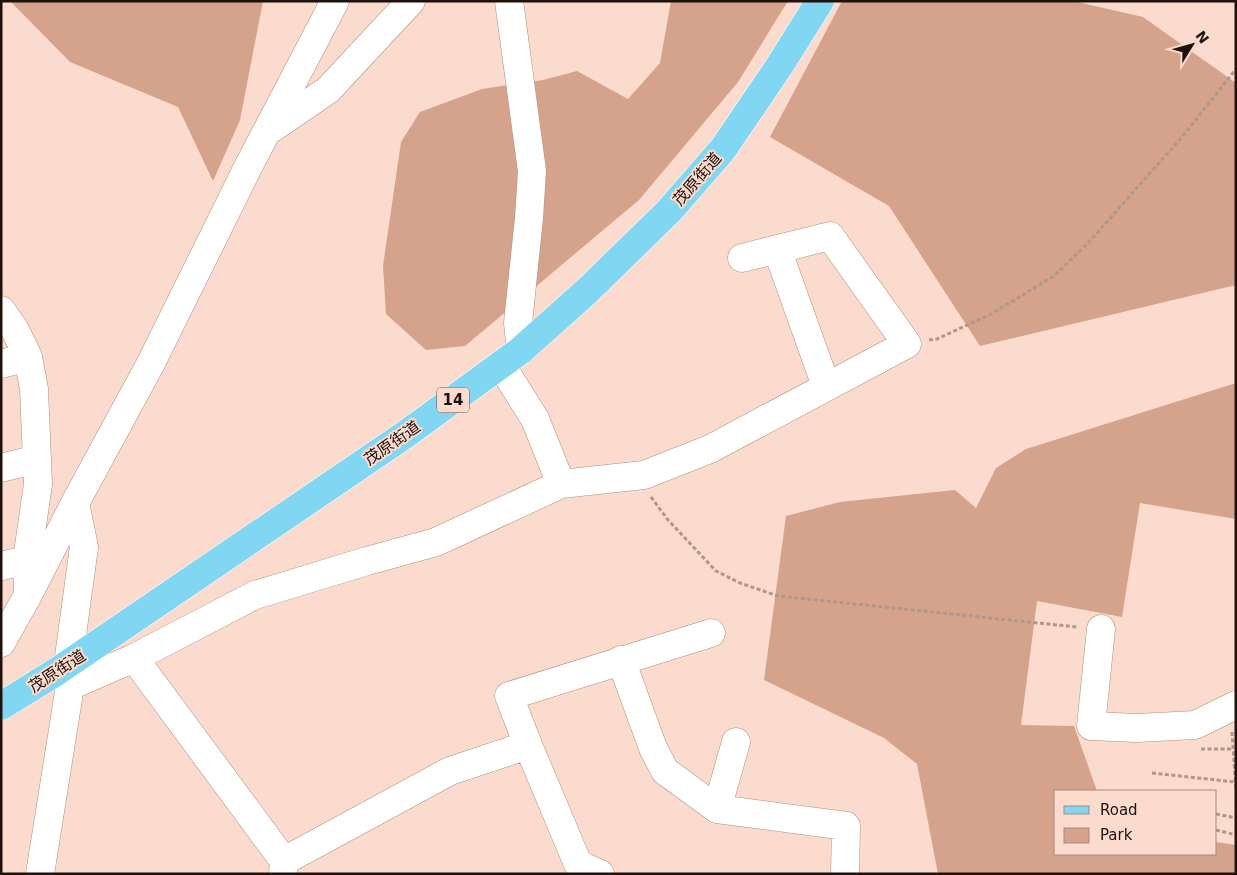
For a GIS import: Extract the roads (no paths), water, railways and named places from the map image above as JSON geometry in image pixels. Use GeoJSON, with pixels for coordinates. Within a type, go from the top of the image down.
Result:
{"type":"FeatureCollection","features":[{"type":"Feature","properties":{"kind":"main road","name":"茂原街道"},"geometry":{"type":"LineString","coordinates":[[1,706],[65,674],[511,358],[587,291],[669,211],[723,149],[820,1]]}},
{"type":"Feature","properties":{"kind":"street"},"geometry":{"type":"LineString","coordinates":[[1,643],[151,363],[267,131],[335,1]]}},
{"type":"Feature","properties":{"kind":"street"},"geometry":{"type":"LineString","coordinates":[[267,131],[328,90],[411,1]]}},
{"type":"Feature","properties":{"kind":"street"},"geometry":{"type":"LineString","coordinates":[[509,1],[532,171],[518,322],[511,358],[561,484]]}},
{"type":"Feature","properties":{"kind":"street"},"geometry":{"type":"LineString","coordinates":[[65,674],[134,658],[255,595],[436,542],[561,484],[644,475],[710,449],[906,344],[830,236],[742,258]]}},
{"type":"Feature","properties":{"kind":"street"},"geometry":{"type":"LineString","coordinates":[[777,249],[826,386]]}},
{"type":"Feature","properties":{"kind":"street"},"geometry":{"type":"LineString","coordinates":[[1,310],[15,330],[28,357],[34,389],[38,484],[27,560],[28,595]]}},
{"type":"Feature","properties":{"kind":"street"},"geometry":{"type":"LineString","coordinates":[[1,364],[28,357]]}},
{"type":"Feature","properties":{"kind":"street"},"geometry":{"type":"LineString","coordinates":[[1,468],[37,459]]}},
{"type":"Feature","properties":{"kind":"street"},"geometry":{"type":"LineString","coordinates":[[40,874],[65,674],[84,546],[75,503]]}},
{"type":"Feature","properties":{"kind":"street"},"geometry":{"type":"LineString","coordinates":[[1,566],[27,560]]}},
{"type":"Feature","properties":{"kind":"street"},"geometry":{"type":"LineString","coordinates":[[1101,629],[1091,726],[1137,728],[1195,725],[1233,707]]}},
{"type":"Feature","properties":{"kind":"street"},"geometry":{"type":"LineString","coordinates":[[582,871],[528,745],[510,696],[711,632]]}},
{"type":"Feature","properties":{"kind":"street"},"geometry":{"type":"LineString","coordinates":[[134,658],[284,867],[450,771],[528,745]]}},
{"type":"Feature","properties":{"kind":"street"},"geometry":{"type":"LineString","coordinates":[[621,660],[653,748],[665,771],[717,810],[846,826],[845,874]]}},
{"type":"Feature","properties":{"kind":"street"},"geometry":{"type":"LineString","coordinates":[[717,810],[736,742]]}}]}
